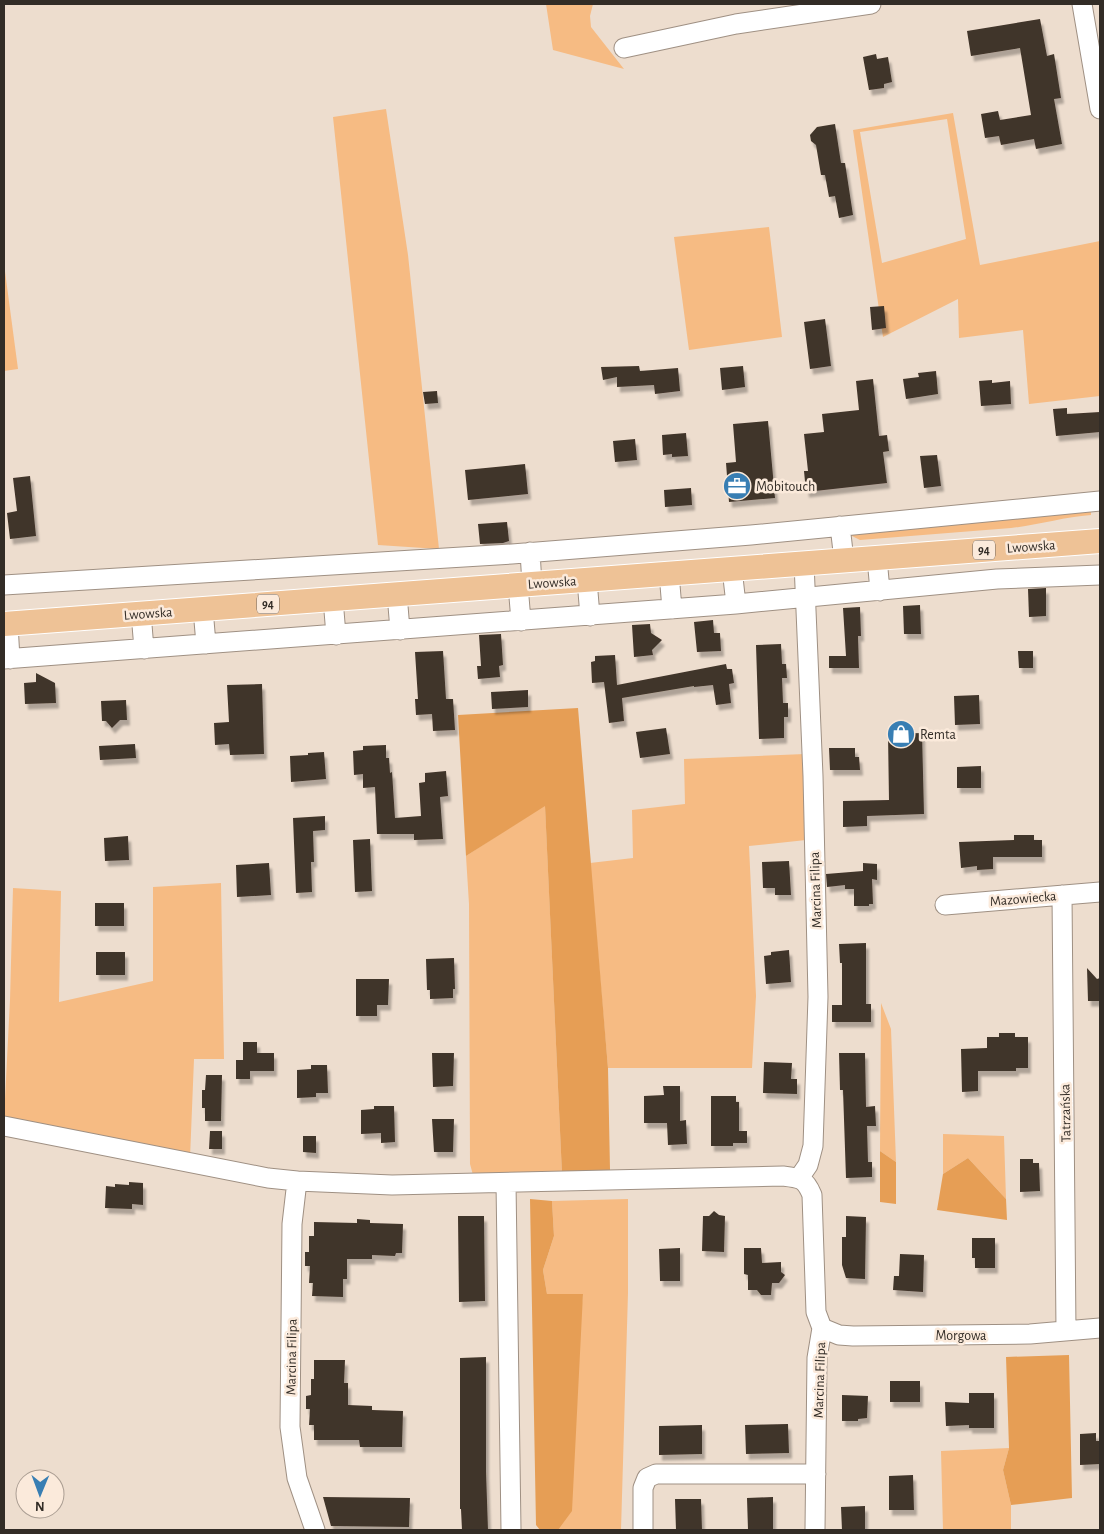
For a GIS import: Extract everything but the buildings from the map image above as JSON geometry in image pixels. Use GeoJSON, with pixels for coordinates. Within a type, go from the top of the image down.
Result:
{"type":"FeatureCollection","features":[{"type":"Feature","properties":{"kind":"main road","name":"Lwowska"},"geometry":{"type":"LineString","coordinates":[[6,624],[1100,541]]}},
{"type":"Feature","properties":{"kind":"street"},"geometry":{"type":"LineString","coordinates":[[624,48],[736,24],[871,4]]}},
{"type":"Feature","properties":{"kind":"street"},"geometry":{"type":"LineString","coordinates":[[1082,4],[1100,109]]}},
{"type":"Feature","properties":{"kind":"street"},"geometry":{"type":"LineString","coordinates":[[4,585],[530,552],[840,526],[1100,501]]}},
{"type":"Feature","properties":{"kind":"street"},"geometry":{"type":"LineString","coordinates":[[840,526],[844,560]]}},
{"type":"Feature","properties":{"kind":"street"},"geometry":{"type":"LineString","coordinates":[[521,621],[530,552]]}},
{"type":"Feature","properties":{"kind":"street"},"geometry":{"type":"LineString","coordinates":[[944,553],[947,584]]}},
{"type":"Feature","properties":{"kind":"street"},"geometry":{"type":"LineString","coordinates":[[877,558],[880,591]]}},
{"type":"Feature","properties":{"kind":"street","name":"Marcina Filipa"},"geometry":{"type":"LineString","coordinates":[[804,563],[818,996],[813,1146],[808,1165],[799,1178],[807,1184],[812,1195],[816,1312],[822,1328],[817,1358],[815,1530]]}},
{"type":"Feature","properties":{"kind":"street"},"geometry":{"type":"LineString","coordinates":[[732,569],[736,604]]}},
{"type":"Feature","properties":{"kind":"street"},"geometry":{"type":"LineString","coordinates":[[669,573],[672,609]]}},
{"type":"Feature","properties":{"kind":"street"},"geometry":{"type":"LineString","coordinates":[[6,624],[7,659],[590,616],[1031,577],[1100,574]]}},
{"type":"Feature","properties":{"kind":"street"},"geometry":{"type":"LineString","coordinates":[[587,580],[590,616]]}},
{"type":"Feature","properties":{"kind":"street"},"geometry":{"type":"LineString","coordinates":[[397,594],[400,630]]}},
{"type":"Feature","properties":{"kind":"street"},"geometry":{"type":"LineString","coordinates":[[333,599],[336,635]]}},
{"type":"Feature","properties":{"kind":"street"},"geometry":{"type":"LineString","coordinates":[[203,609],[206,644]]}},
{"type":"Feature","properties":{"kind":"street"},"geometry":{"type":"LineString","coordinates":[[141,613],[144,649]]}},
{"type":"Feature","properties":{"kind":"street","name":"Mazowiecka"},"geometry":{"type":"LineString","coordinates":[[945,905],[1100,892]]}},
{"type":"Feature","properties":{"kind":"street","name":"Tatrzańska"},"geometry":{"type":"LineString","coordinates":[[1062,895],[1066,1331]]}},
{"type":"Feature","properties":{"kind":"street"},"geometry":{"type":"LineString","coordinates":[[4,1126],[268,1178],[297,1182],[378,1184],[506,1183],[783,1176],[799,1178]]}},
{"type":"Feature","properties":{"kind":"street","name":"Marcina Filipa"},"geometry":{"type":"LineString","coordinates":[[297,1182],[292,1224],[290,1427],[296,1471],[315,1530]]}},
{"type":"Feature","properties":{"kind":"street"},"geometry":{"type":"LineString","coordinates":[[506,1183],[511,1530]]}},
{"type":"Feature","properties":{"kind":"street","name":"Morgowa"},"geometry":{"type":"LineString","coordinates":[[822,1328],[839,1335],[853,1336],[1030,1334],[1100,1328]]}},
{"type":"Feature","properties":{"kind":"street"},"geometry":{"type":"LineString","coordinates":[[643,1530],[643,1488],[647,1478],[656,1474],[816,1474]]}},
{"type":"Feature","properties":{"kind":"shaded area"},"geometry":{"type":"Polygon","coordinates":[[[546,4],[593,4],[590,16],[591,27],[624,69],[553,50],[546,4]]]}},
{"type":"Feature","properties":{"kind":"shaded area"},"geometry":{"type":"Polygon","coordinates":[[[386,109],[408,255],[439,549],[378,545],[333,117],[386,109]]]}},
{"type":"Feature","properties":{"kind":"shaded area"},"geometry":{"type":"Polygon","coordinates":[[[953,113],[980,265],[1100,241],[1100,396],[1029,404],[1023,330],[959,338],[958,299],[883,337],[853,130],[953,113]],[[947,119],[860,132],[882,263],[966,239],[947,119]]]}},
{"type":"Feature","properties":{"kind":"shaded area"},"geometry":{"type":"Polygon","coordinates":[[[769,227],[782,337],[689,350],[674,237],[769,227]]]}},
{"type":"Feature","properties":{"kind":"shaded area"},"geometry":{"type":"Polygon","coordinates":[[[4,264],[18,369],[4,371],[4,264]]]}},
{"type":"Feature","properties":{"kind":"shaded area"},"geometry":{"type":"Polygon","coordinates":[[[1091,510],[1091,515],[1011,528],[860,540],[850,535],[851,532],[1091,510]]]}},
{"type":"Feature","properties":{"kind":"shaded area"},"geometry":{"type":"Polygon","coordinates":[[[578,708],[608,1068],[610,1170],[562,1174],[545,806],[466,856],[458,715],[578,708]]]}},
{"type":"Feature","properties":{"kind":"shaded area"},"geometry":{"type":"Polygon","coordinates":[[[805,754],[806,840],[749,846],[756,996],[752,1068],[608,1068],[590,863],[633,858],[632,810],[685,804],[684,759],[805,754]]]}},
{"type":"Feature","properties":{"kind":"shaded area"},"geometry":{"type":"Polygon","coordinates":[[[545,805],[562,1174],[473,1175],[470,1164],[469,904],[466,856],[545,805]]]}},
{"type":"Feature","properties":{"kind":"shaded area"},"geometry":{"type":"Polygon","coordinates":[[[221,883],[224,1059],[194,1059],[190,1158],[4,1119],[13,888],[61,891],[59,1002],[153,981],[153,887],[221,883]]]}},
{"type":"Feature","properties":{"kind":"shaded area"},"geometry":{"type":"Polygon","coordinates":[[[881,1003],[891,1029],[896,1162],[880,1151],[881,1003]]]}},
{"type":"Feature","properties":{"kind":"shaded area"},"geometry":{"type":"Polygon","coordinates":[[[943,1134],[1004,1136],[1006,1199],[968,1158],[943,1174],[943,1134]]]}},
{"type":"Feature","properties":{"kind":"shaded area"},"geometry":{"type":"Polygon","coordinates":[[[880,1151],[896,1162],[896,1204],[880,1202],[880,1151]]]}},
{"type":"Feature","properties":{"kind":"shaded area"},"geometry":{"type":"Polygon","coordinates":[[[968,1158],[1006,1199],[1007,1220],[937,1210],[943,1174],[968,1158]]]}},
{"type":"Feature","properties":{"kind":"shaded area"},"geometry":{"type":"Polygon","coordinates":[[[530,1199],[552,1201],[554,1236],[543,1270],[547,1294],[583,1294],[572,1511],[558,1530],[540,1530],[536,1525],[530,1199]]]}},
{"type":"Feature","properties":{"kind":"shaded area"},"geometry":{"type":"Polygon","coordinates":[[[628,1199],[628,1293],[621,1530],[558,1530],[583,1294],[547,1294],[543,1270],[554,1236],[552,1201],[628,1199]]]}},
{"type":"Feature","properties":{"kind":"shaded area"},"geometry":{"type":"Polygon","coordinates":[[[1069,1355],[1072,1498],[1011,1505],[1003,1470],[1009,1448],[1006,1357],[1069,1355]]]}},
{"type":"Feature","properties":{"kind":"shaded area"},"geometry":{"type":"Polygon","coordinates":[[[1009,1448],[1003,1470],[1011,1505],[1011,1529],[943,1530],[941,1451],[1009,1448]]]}},
{"type":"Feature","properties":{"kind":"place","name":"Mobitouch"},"geometry":{"type":"Point","coordinates":[737,486]}},
{"type":"Feature","properties":{"kind":"place","name":"Remta"},"geometry":{"type":"Point","coordinates":[901,734]}}]}
